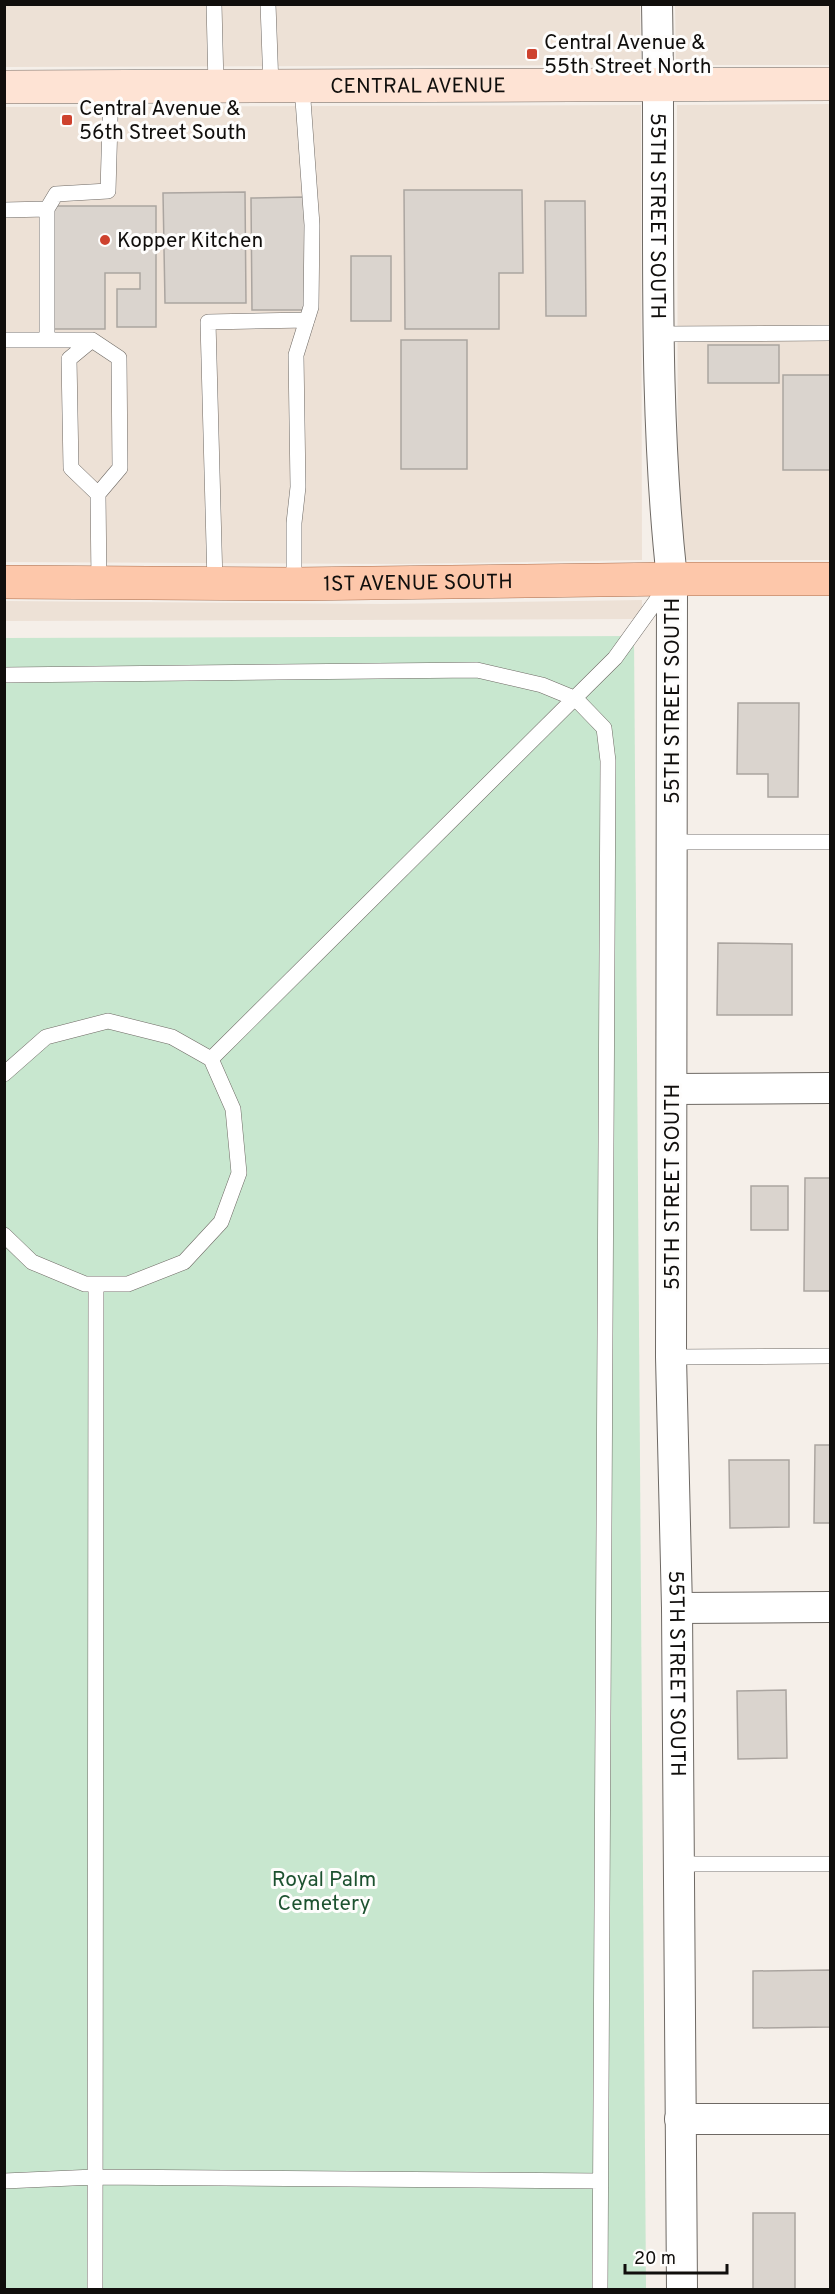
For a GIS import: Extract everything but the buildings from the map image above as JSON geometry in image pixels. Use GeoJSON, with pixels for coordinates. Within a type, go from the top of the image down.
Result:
{"type":"FeatureCollection","features":[{"type":"Feature","properties":{"kind":"main road","name":"CENTRAL AVENUE"},"geometry":{"type":"LineString","coordinates":[[4,87],[831,84]]}},
{"type":"Feature","properties":{"kind":"main road","name":"1ST AVENUE SOUTH"},"geometry":{"type":"LineString","coordinates":[[4,582],[294,584],[831,579]]}},
{"type":"Feature","properties":{"kind":"street","name":"55TH STREET SOUTH"},"geometry":{"type":"LineString","coordinates":[[657,4],[659,334],[666,524],[672,579],[671,1357],[676,1608],[682,2289]]}},
{"type":"Feature","properties":{"kind":"street"},"geometry":{"type":"LineString","coordinates":[[672,1089],[831,1088]]}},
{"type":"Feature","properties":{"kind":"street"},"geometry":{"type":"LineString","coordinates":[[676,1608],[831,1607]]}},
{"type":"Feature","properties":{"kind":"street"},"geometry":{"type":"LineString","coordinates":[[680,2120],[831,2119]]}},
{"type":"Feature","properties":{"kind":"lane"},"geometry":{"type":"LineString","coordinates":[[214,4],[216,86]]}},
{"type":"Feature","properties":{"kind":"lane"},"geometry":{"type":"LineString","coordinates":[[268,4],[312,225],[309,313],[296,355],[298,487],[294,523],[294,584]]}},
{"type":"Feature","properties":{"kind":"lane"},"geometry":{"type":"LineString","coordinates":[[47,340],[47,209],[56,194],[108,191],[111,86]]}},
{"type":"Feature","properties":{"kind":"lane"},"geometry":{"type":"LineString","coordinates":[[4,210],[47,209]]}},
{"type":"Feature","properties":{"kind":"lane"},"geometry":{"type":"LineString","coordinates":[[215,583],[208,322],[309,313]]}},
{"type":"Feature","properties":{"kind":"lane"},"geometry":{"type":"LineString","coordinates":[[659,334],[831,333]]}},
{"type":"Feature","properties":{"kind":"lane"},"geometry":{"type":"LineString","coordinates":[[4,340],[92,340],[119,358],[120,468],[98,494],[99,582]]}},
{"type":"Feature","properties":{"kind":"lane"},"geometry":{"type":"LineString","coordinates":[[92,340],[69,359],[70,468],[98,494]]}},
{"type":"Feature","properties":{"kind":"lane"},"geometry":{"type":"LineString","coordinates":[[211,1059],[576,699],[615,658],[672,579]]}},
{"type":"Feature","properties":{"kind":"lane"},"geometry":{"type":"LineString","coordinates":[[4,675],[477,670],[542,685],[576,699],[604,728],[608,761],[600,2289]]}},
{"type":"Feature","properties":{"kind":"lane"},"geometry":{"type":"LineString","coordinates":[[672,842],[831,842]]}},
{"type":"Feature","properties":{"kind":"lane"},"geometry":{"type":"LineString","coordinates":[[4,1074],[46,1037],[108,1021],[172,1037],[211,1059],[233,1109],[239,1173],[221,1222],[184,1262],[129,1284],[85,1284],[32,1262],[6,1239]]}},
{"type":"Feature","properties":{"kind":"lane"},"geometry":{"type":"LineString","coordinates":[[95,2289],[96,1284]]}},
{"type":"Feature","properties":{"kind":"lane"},"geometry":{"type":"LineString","coordinates":[[671,1357],[831,1356]]}},
{"type":"Feature","properties":{"kind":"lane"},"geometry":{"type":"LineString","coordinates":[[678,1864],[831,1864]]}},
{"type":"Feature","properties":{"kind":"lane"},"geometry":{"type":"LineString","coordinates":[[4,2181],[95,2177],[600,2181]]}},
{"type":"Feature","properties":{"kind":"shaded area"},"geometry":{"type":"Polygon","coordinates":[[[4,5],[640,5],[641,65],[5,67],[4,5]]]}},
{"type":"Feature","properties":{"kind":"shaded area"},"geometry":{"type":"Polygon","coordinates":[[[675,5],[830,5],[830,65],[676,65],[675,5]]]}},
{"type":"Feature","properties":{"kind":"shaded area"},"geometry":{"type":"Polygon","coordinates":[[[830,104],[830,560],[678,560],[677,105],[830,104]]]}},
{"type":"Feature","properties":{"kind":"shaded area"},"geometry":{"type":"Polygon","coordinates":[[[641,105],[642,560],[400,564],[5,562],[5,107],[641,105]]]}},
{"type":"Feature","properties":{"kind":"shaded area"},"geometry":{"type":"Polygon","coordinates":[[[642,600],[642,629],[634,619],[5,621],[5,601],[383,604],[642,600]]]}},
{"type":"Feature","properties":{"kind":"green space","name":"Royal Palm Cemetery"},"geometry":{"type":"Polygon","coordinates":[[[634,636],[646,2289],[5,2289],[4,638],[634,636]]]}},
{"type":"Feature","properties":{"kind":"place","name":"Central Avenue & 55th Street North"},"geometry":{"type":"Point","coordinates":[532,54]}},
{"type":"Feature","properties":{"kind":"place","name":"Central Avenue & 56th Street South"},"geometry":{"type":"Point","coordinates":[67,120]}},
{"type":"Feature","properties":{"kind":"place","name":"Kopper Kitchen"},"geometry":{"type":"Point","coordinates":[105,240]}}]}
